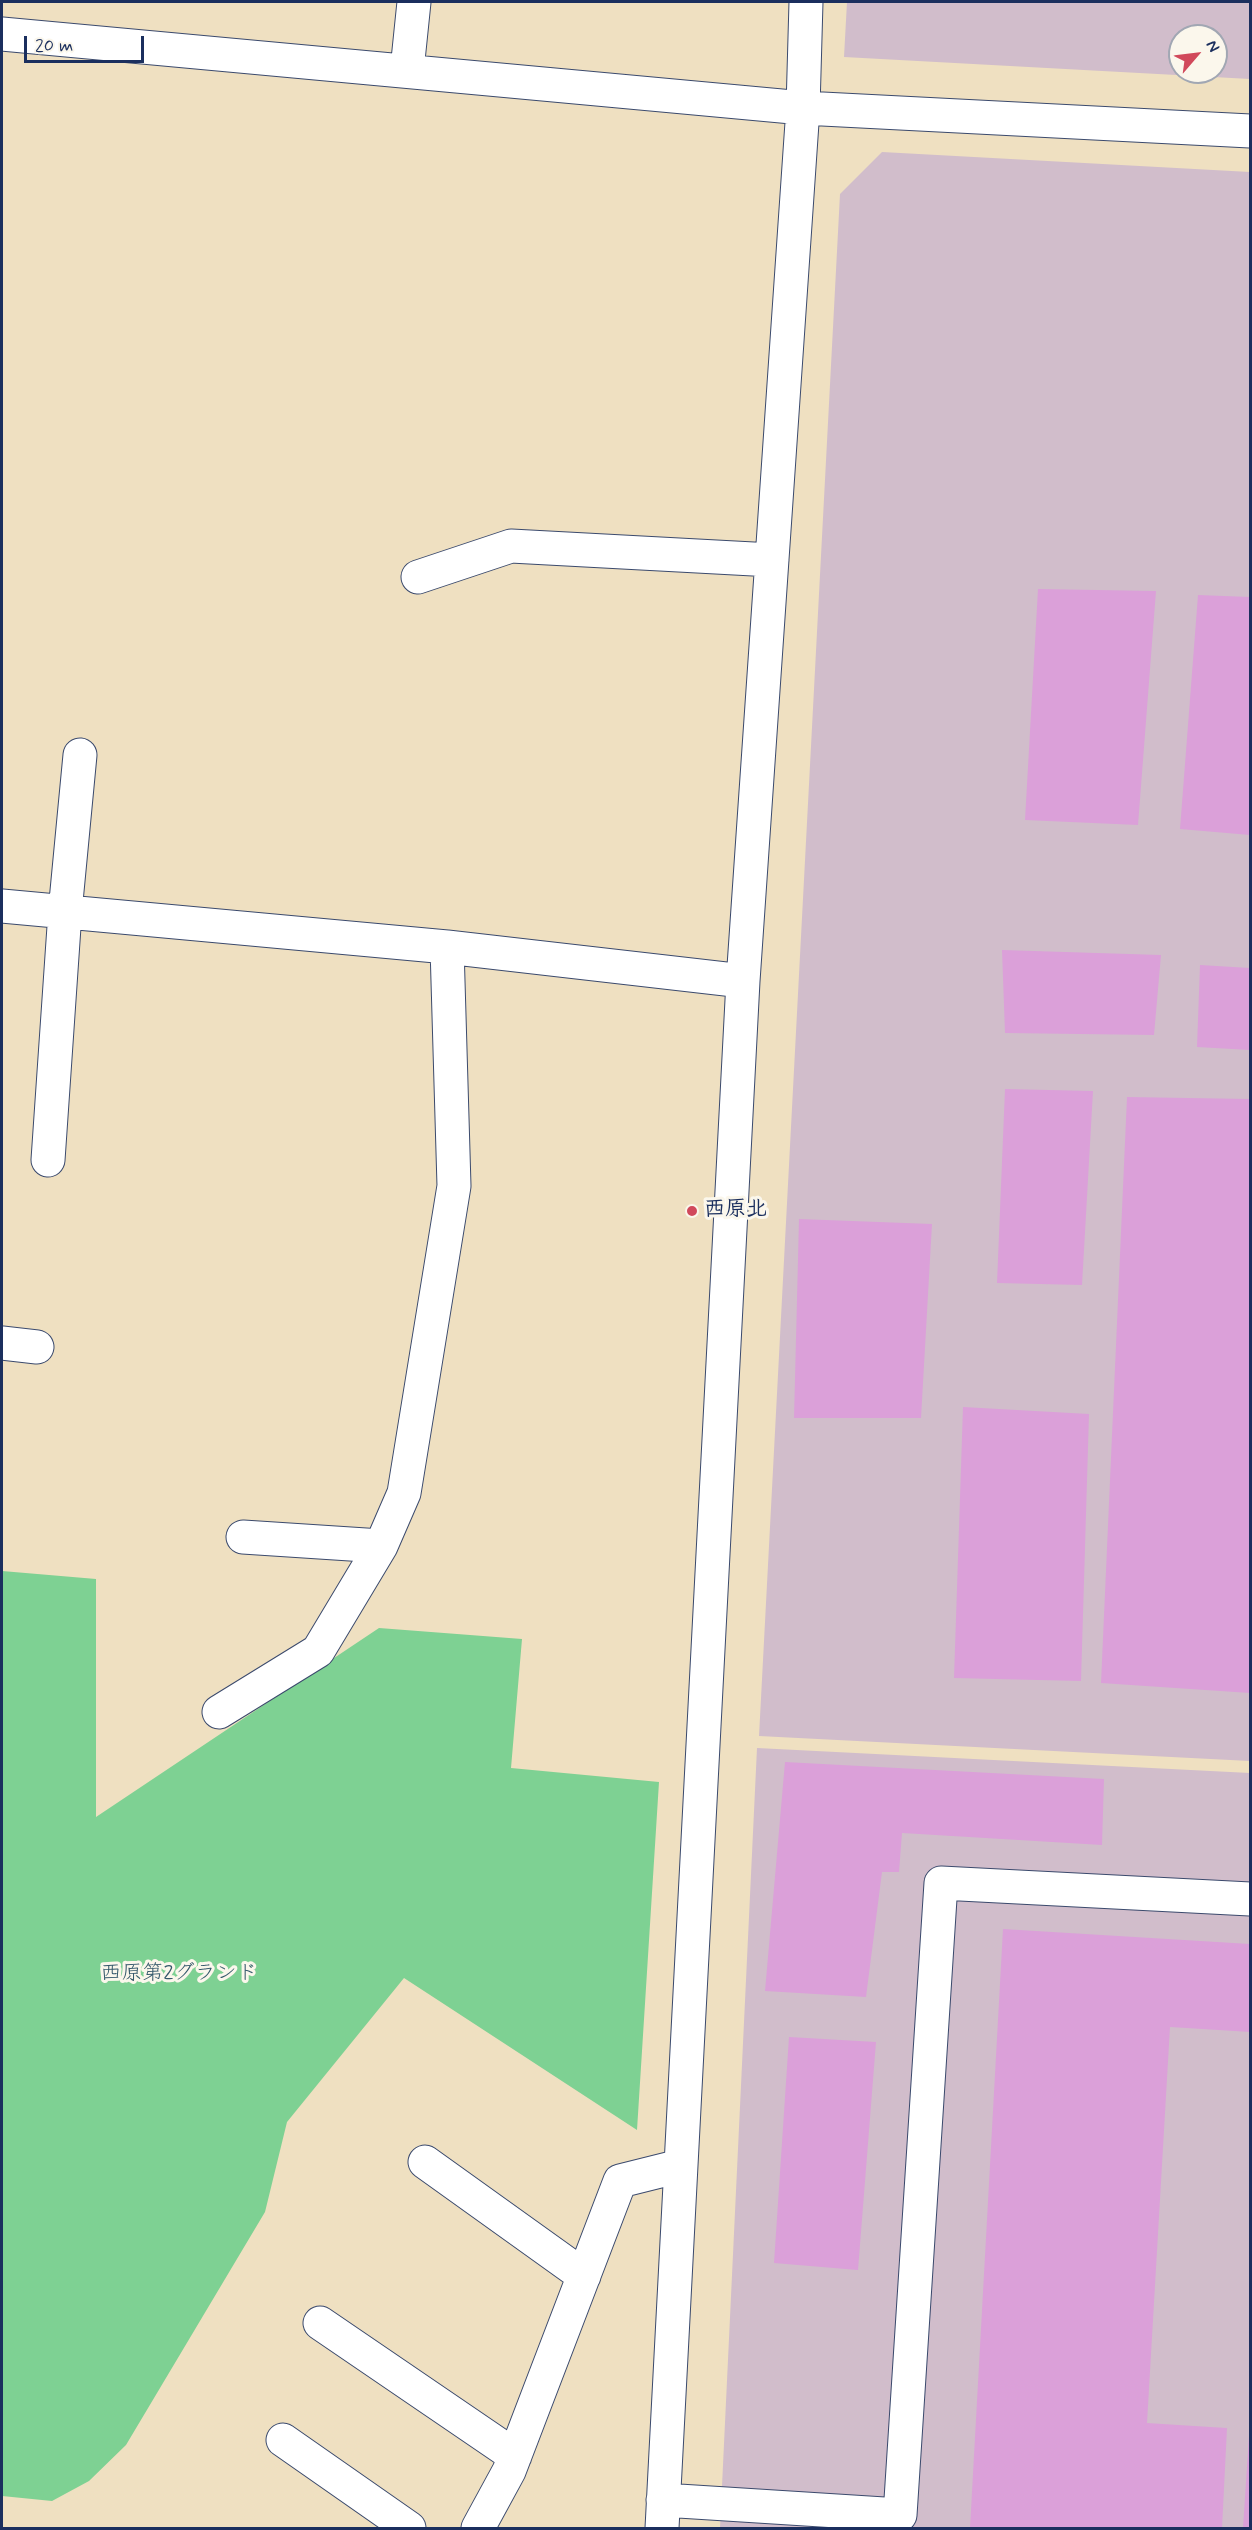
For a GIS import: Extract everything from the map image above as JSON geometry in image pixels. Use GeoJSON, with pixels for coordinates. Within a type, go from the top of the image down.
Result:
{"type":"FeatureCollection","features":[{"type":"Feature","properties":{"kind":"street"},"geometry":{"type":"LineString","coordinates":[[407,70],[414,2]]}},
{"type":"Feature","properties":{"kind":"street"},"geometry":{"type":"LineString","coordinates":[[806,2],[803,108],[743,981],[662,2514],[900,2522],[941,1883],[1251,1899]]}},
{"type":"Feature","properties":{"kind":"street"},"geometry":{"type":"LineString","coordinates":[[2,34],[803,108],[1251,131]]}},
{"type":"Feature","properties":{"kind":"street"},"geometry":{"type":"LineString","coordinates":[[418,578],[511,546],[772,560]]}},
{"type":"Feature","properties":{"kind":"street"},"geometry":{"type":"LineString","coordinates":[[48,1161],[65,912],[80,755]]}},
{"type":"Feature","properties":{"kind":"street"},"geometry":{"type":"LineString","coordinates":[[2,906],[447,946],[743,981]]}},
{"type":"Feature","properties":{"kind":"street"},"geometry":{"type":"LineString","coordinates":[[219,1712],[318,1651],[381,1546],[404,1493],[454,1186],[447,946]]}},
{"type":"Feature","properties":{"kind":"street"},"geometry":{"type":"LineString","coordinates":[[2,1343],[37,1347]]}},
{"type":"Feature","properties":{"kind":"street"},"geometry":{"type":"LineString","coordinates":[[243,1537],[381,1546]]}},
{"type":"Feature","properties":{"kind":"street"},"geometry":{"type":"LineString","coordinates":[[425,2162],[584,2276]]}},
{"type":"Feature","properties":{"kind":"street"},"geometry":{"type":"LineString","coordinates":[[478,2529],[509,2471],[620,2181],[680,2166]]}},
{"type":"Feature","properties":{"kind":"street"},"geometry":{"type":"LineString","coordinates":[[320,2323],[515,2456]]}},
{"type":"Feature","properties":{"kind":"street"},"geometry":{"type":"LineString","coordinates":[[283,2440],[409,2529]]}},
{"type":"Feature","properties":{"kind":"shaded area"},"geometry":{"type":"Polygon","coordinates":[[[847,2],[1250,2],[1250,79],[1228,78],[1228,24],[1168,24],[1168,75],[844,57],[847,2]]]}},
{"type":"Feature","properties":{"kind":"shaded area"},"geometry":{"type":"Polygon","coordinates":[[[882,152],[1250,172],[1250,1761],[759,1736],[840,194],[882,152]]]}},
{"type":"Feature","properties":{"kind":"shaded area"},"geometry":{"type":"Polygon","coordinates":[[[757,1748],[1250,1773],[1250,2528],[720,2528],[757,1748]]]}},
{"type":"Feature","properties":{"kind":"green space","name":"西原第2グランド"},"geometry":{"type":"Polygon","coordinates":[[[2,1571],[96,1579],[96,1817],[379,1628],[522,1639],[511,1768],[659,1782],[637,2130],[404,1978],[287,2122],[265,2212],[126,2445],[89,2481],[52,2501],[2,2496],[2,1571]]]}},
{"type":"Feature","properties":{"kind":"building"},"geometry":{"type":"Polygon","coordinates":[[[1038,589],[1156,591],[1138,825],[1025,820],[1038,589]]]}},
{"type":"Feature","properties":{"kind":"building"},"geometry":{"type":"Polygon","coordinates":[[[1198,595],[1250,597],[1250,835],[1180,829],[1198,595]]]}},
{"type":"Feature","properties":{"kind":"building"},"geometry":{"type":"Polygon","coordinates":[[[1002,950],[1161,955],[1154,1035],[1005,1033],[1002,950]]]}},
{"type":"Feature","properties":{"kind":"building"},"geometry":{"type":"Polygon","coordinates":[[[1200,965],[1250,968],[1250,1050],[1197,1047],[1200,965]]]}},
{"type":"Feature","properties":{"kind":"building"},"geometry":{"type":"Polygon","coordinates":[[[1005,1089],[1093,1091],[1082,1285],[997,1283],[1005,1089]]]}},
{"type":"Feature","properties":{"kind":"building"},"geometry":{"type":"Polygon","coordinates":[[[1127,1097],[1250,1099],[1250,1693],[1101,1683],[1127,1097]]]}},
{"type":"Feature","properties":{"kind":"building"},"geometry":{"type":"Polygon","coordinates":[[[799,1219],[932,1224],[921,1418],[794,1418],[799,1219]]]}},
{"type":"Feature","properties":{"kind":"building"},"geometry":{"type":"Polygon","coordinates":[[[963,1407],[1089,1414],[1081,1681],[954,1678],[963,1407]]]}},
{"type":"Feature","properties":{"kind":"building"},"geometry":{"type":"Polygon","coordinates":[[[785,1762],[1104,1779],[1102,1845],[902,1833],[899,1872],[882,1872],[866,1997],[765,1991],[785,1762]]]}},
{"type":"Feature","properties":{"kind":"building"},"geometry":{"type":"Polygon","coordinates":[[[1003,1929],[1250,1944],[1250,2032],[1170,2027],[1147,2423],[1227,2428],[1222,2528],[970,2528],[1003,1929]]]}},
{"type":"Feature","properties":{"kind":"building"},"geometry":{"type":"Polygon","coordinates":[[[789,2037],[876,2042],[858,2270],[774,2263],[789,2037]]]}},
{"type":"Feature","properties":{"kind":"building"},"geometry":{"type":"Polygon","coordinates":[[[1249,2436],[1250,2528],[1243,2528],[1249,2436]]]}},
{"type":"Feature","properties":{"kind":"place","name":"西原北"},"geometry":{"type":"Point","coordinates":[692,1211]}}]}
